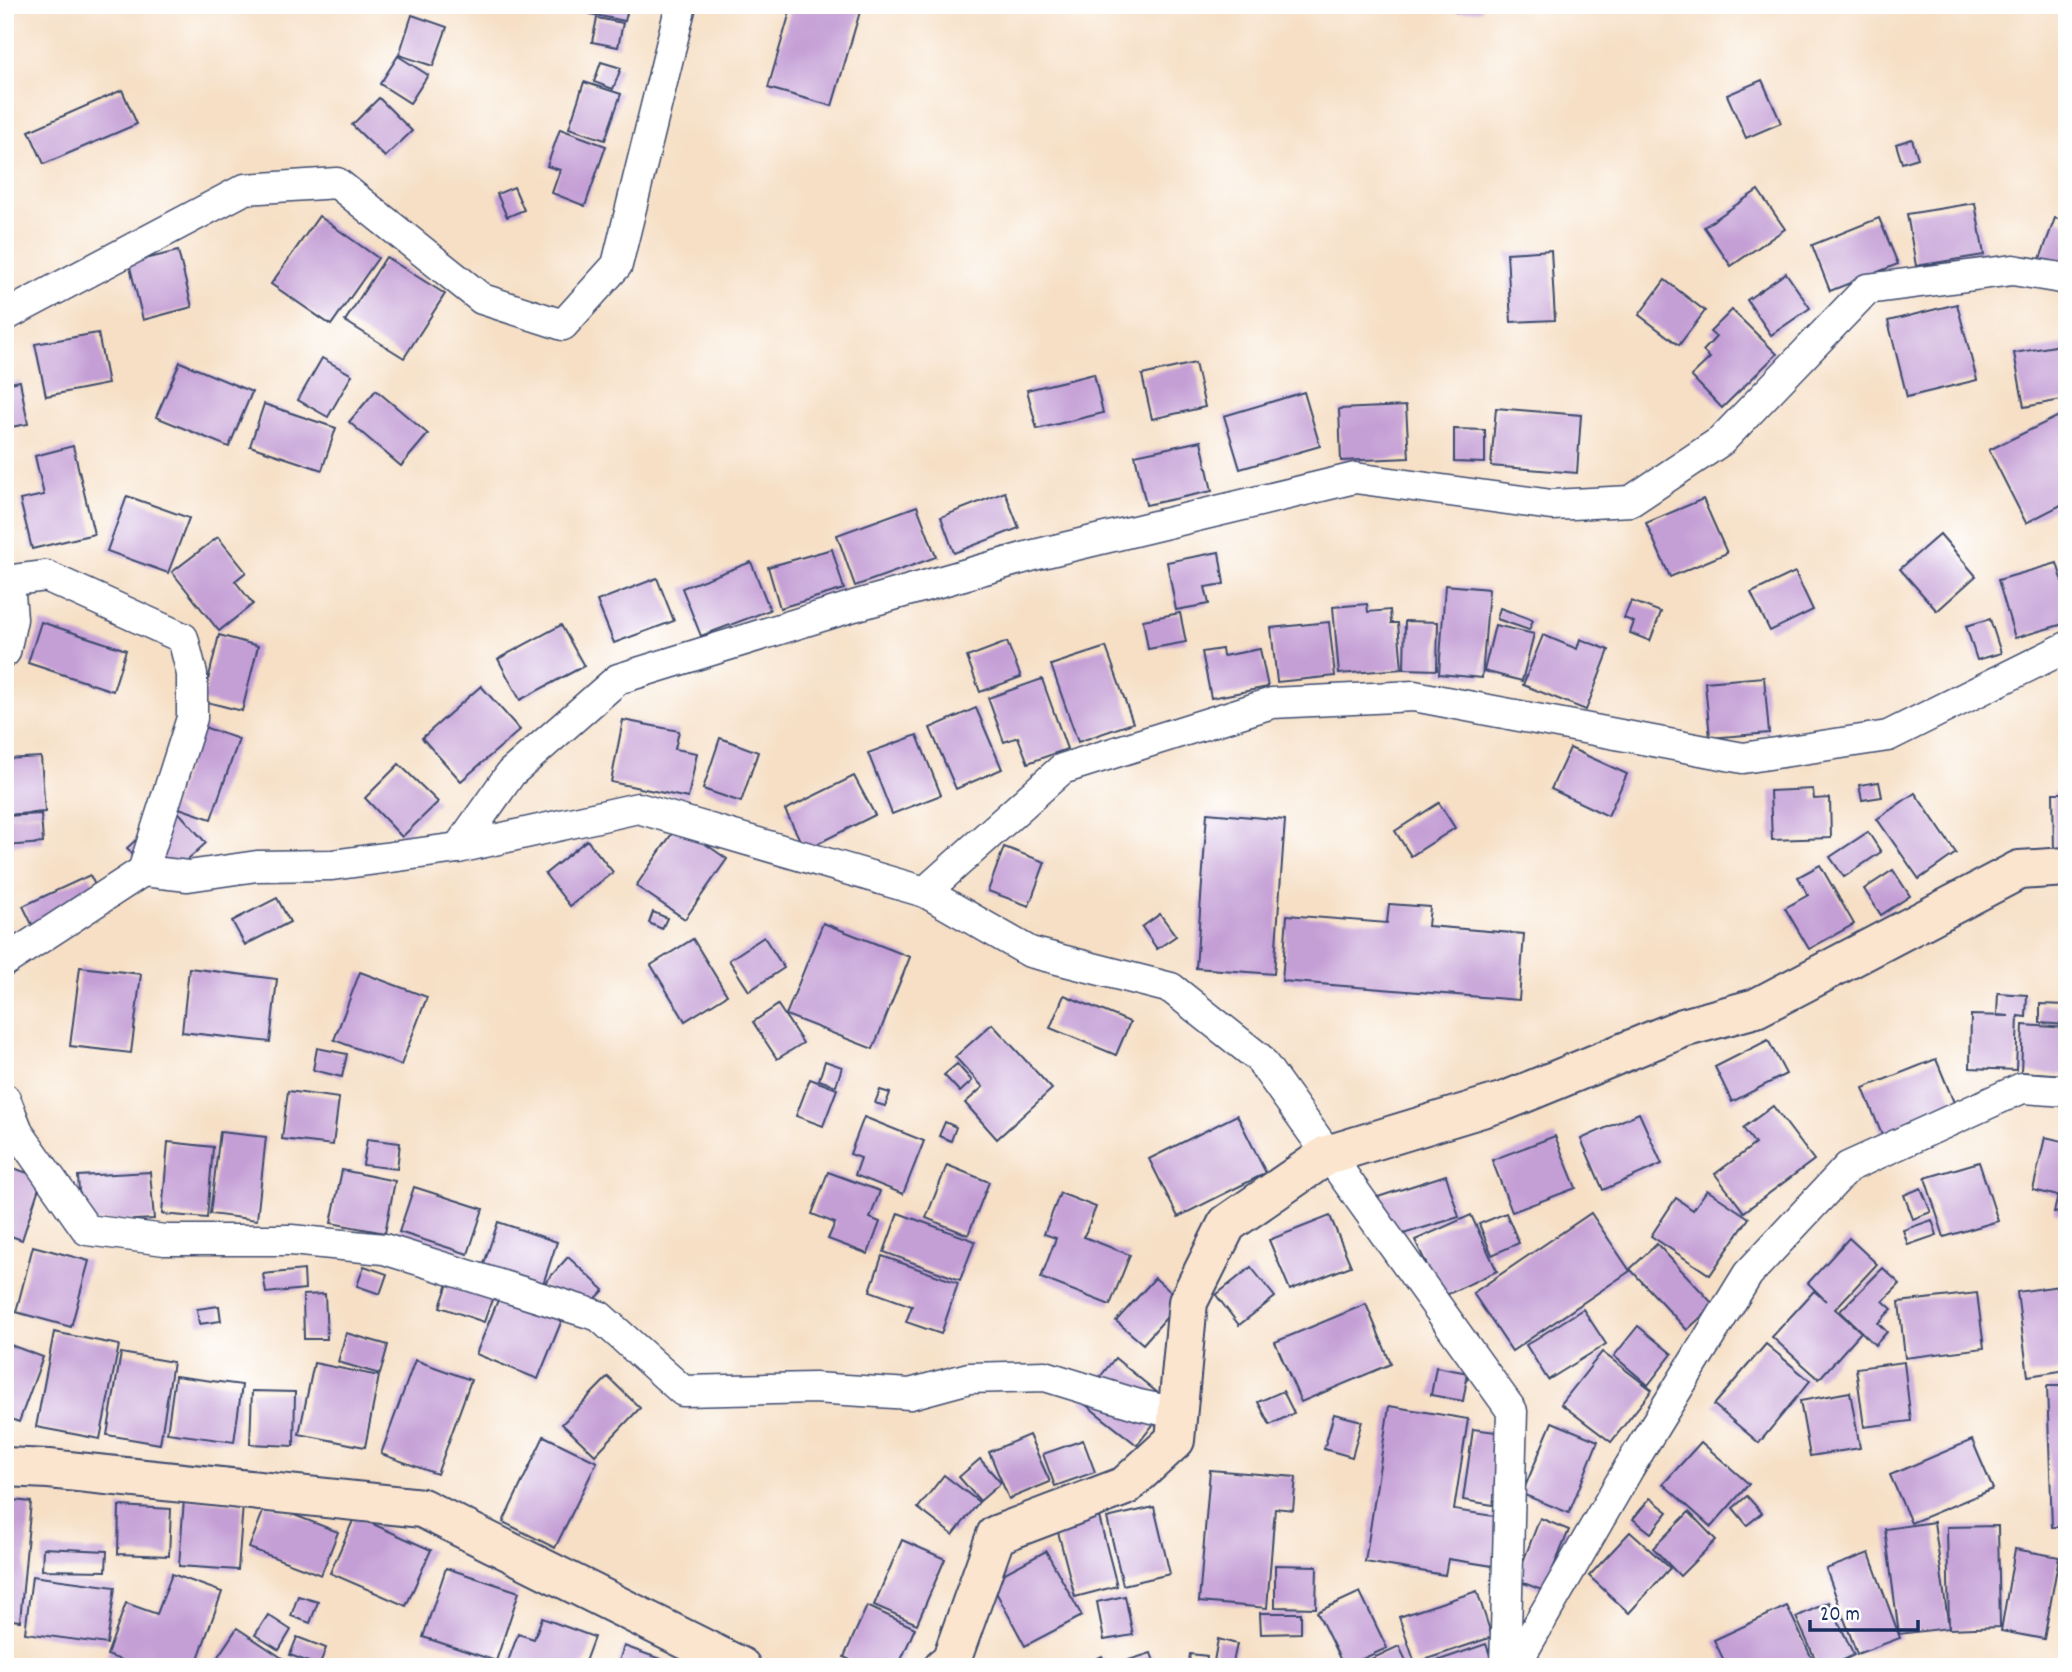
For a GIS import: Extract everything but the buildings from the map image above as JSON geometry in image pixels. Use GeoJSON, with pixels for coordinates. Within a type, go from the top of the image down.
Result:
{"type":"FeatureCollection","features":[{"type":"Feature","properties":{"kind":"street"},"geometry":{"type":"LineString","coordinates":[[5,316],[244,189],[337,183],[482,299],[562,325],[617,265],[681,5]]}},
{"type":"Feature","properties":{"kind":"street"},"geometry":{"type":"LineString","coordinates":[[458,848],[511,773],[618,679],[854,606],[1034,555],[1355,478],[1552,505],[1631,500],[1721,441],[1867,289],[2013,270],[2067,279]]}},
{"type":"Feature","properties":{"kind":"street"},"geometry":{"type":"LineString","coordinates":[[5,652],[12,619],[7,581],[46,576],[183,638],[192,674],[192,718],[143,871],[5,961]]}},
{"type":"Feature","properties":{"kind":"street"},"geometry":{"type":"LineString","coordinates":[[925,892],[1062,769],[1272,703],[1414,696],[1743,758],[1888,736],[2067,646]]}},
{"type":"Feature","properties":{"kind":"street"},"geometry":{"type":"LineString","coordinates":[[143,871],[188,876],[257,866],[332,865],[458,848],[638,808],[781,853],[925,892],[1030,952],[1171,988],[1259,1058],[1512,1411],[1505,1667]]}},
{"type":"Feature","properties":{"kind":"street"},"geometry":{"type":"LineString","coordinates":[[943,1667],[951,1661],[996,1535],[1125,1486],[1175,1440],[1188,1302],[1227,1224],[1327,1155],[1505,1101],[1683,1028],[1756,1008],[2019,870],[2067,867]]}},
{"type":"Feature","properties":{"kind":"street"},"geometry":{"type":"LineString","coordinates":[[1514,1667],[1630,1466],[1748,1274],[1848,1167],[2022,1088],[2067,1091]]}},
{"type":"Feature","properties":{"kind":"street"},"geometry":{"type":"LineString","coordinates":[[5,1099],[19,1133],[87,1230],[164,1240],[291,1240],[384,1249],[599,1316],[638,1354],[683,1391],[814,1388],[910,1394],[969,1378],[1045,1376],[1139,1405],[1177,1413]]}},
{"type":"Feature","properties":{"kind":"street"},"geometry":{"type":"LineString","coordinates":[[5,1467],[49,1469],[422,1508],[741,1667]]}}]}
